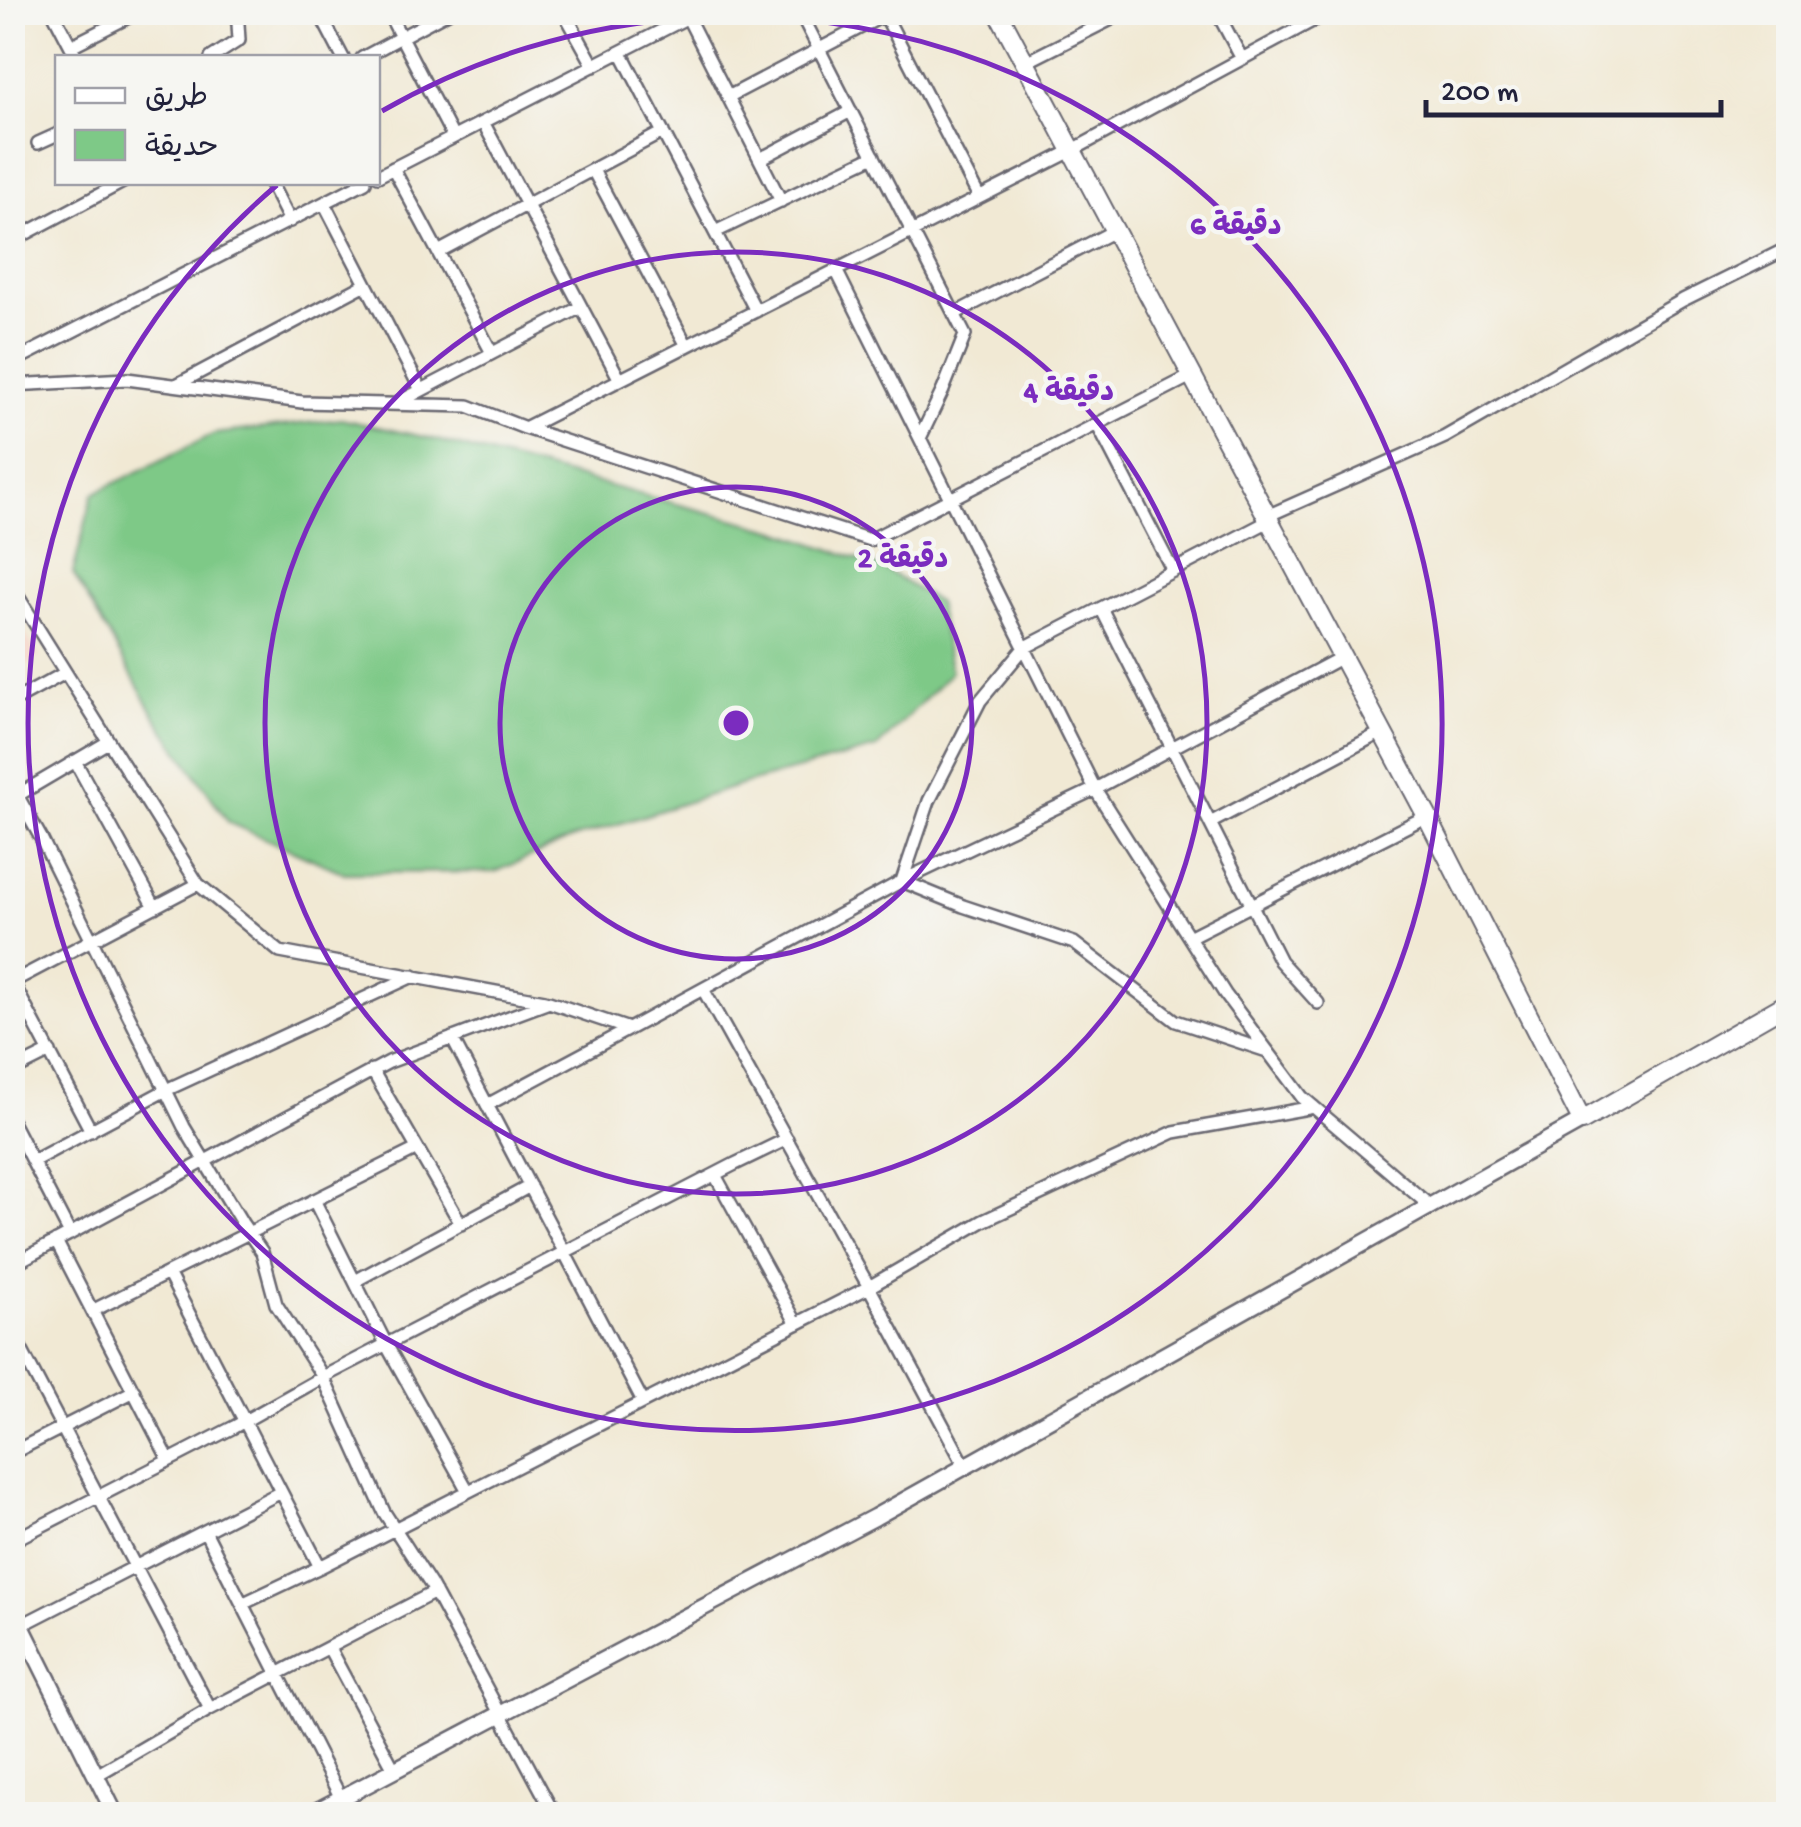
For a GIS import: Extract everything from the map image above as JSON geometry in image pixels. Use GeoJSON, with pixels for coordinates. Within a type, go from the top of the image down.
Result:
{"type":"FeatureCollection","features":[{"type":"Feature","properties":{"kind":"main road"},"geometry":{"type":"LineString","coordinates":[[998,12],[1427,816],[1582,1121]]}},
{"type":"Feature","properties":{"kind":"main road"},"geometry":{"type":"LineString","coordinates":[[312,1814],[344,1807],[395,1771],[876,1517],[1788,1003]]}},
{"type":"Feature","properties":{"kind":"main road"},"geometry":{"type":"LineString","coordinates":[[12,1606],[17,1628],[115,1814]]}},
{"type":"Feature","properties":{"kind":"street"},"geometry":{"type":"LineString","coordinates":[[53,12],[74,52],[138,12]]}},
{"type":"Feature","properties":{"kind":"street"},"geometry":{"type":"LineString","coordinates":[[215,55],[240,40],[233,12]]}},
{"type":"Feature","properties":{"kind":"street"},"geometry":{"type":"LineString","coordinates":[[319,12],[341,55]]}},
{"type":"Feature","properties":{"kind":"street"},"geometry":{"type":"LineString","coordinates":[[388,12],[453,137]]}},
{"type":"Feature","properties":{"kind":"street"},"geometry":{"type":"LineString","coordinates":[[368,55],[448,12]]}},
{"type":"Feature","properties":{"kind":"street"},"geometry":{"type":"LineString","coordinates":[[564,12],[594,66]]}},
{"type":"Feature","properties":{"kind":"street"},"geometry":{"type":"LineString","coordinates":[[800,12],[965,335],[920,438]]}},
{"type":"Feature","properties":{"kind":"street"},"geometry":{"type":"LineString","coordinates":[[1024,63],[1098,19],[1125,12]]}},
{"type":"Feature","properties":{"kind":"street"},"geometry":{"type":"LineString","coordinates":[[1217,12],[1242,59]]}},
{"type":"Feature","properties":{"kind":"street"},"geometry":{"type":"LineString","coordinates":[[1296,12],[1302,27]]}},
{"type":"Feature","properties":{"kind":"street"},"geometry":{"type":"LineString","coordinates":[[525,428],[1071,151],[1330,12]]}},
{"type":"Feature","properties":{"kind":"street"},"geometry":{"type":"LineString","coordinates":[[728,96],[888,14],[980,197]]}},
{"type":"Feature","properties":{"kind":"street"},"geometry":{"type":"LineString","coordinates":[[380,175],[693,15],[728,96],[781,201]]}},
{"type":"Feature","properties":{"kind":"street"},"geometry":{"type":"LineString","coordinates":[[621,52],[756,311]]}},
{"type":"Feature","properties":{"kind":"street"},"geometry":{"type":"LineString","coordinates":[[760,159],[851,111]]}},
{"type":"Feature","properties":{"kind":"street"},"geometry":{"type":"LineString","coordinates":[[483,122],[620,380]]}},
{"type":"Feature","properties":{"kind":"street"},"geometry":{"type":"LineString","coordinates":[[438,252],[663,132]]}},
{"type":"Feature","properties":{"kind":"street"},"geometry":{"type":"LineString","coordinates":[[38,144],[55,136]]}},
{"type":"Feature","properties":{"kind":"street"},"geometry":{"type":"LineString","coordinates":[[715,232],[874,156]]}},
{"type":"Feature","properties":{"kind":"street"},"geometry":{"type":"LineString","coordinates":[[392,168],[492,354]]}},
{"type":"Feature","properties":{"kind":"street"},"geometry":{"type":"LineString","coordinates":[[593,170],[687,346]]}},
{"type":"Feature","properties":{"kind":"street"},"geometry":{"type":"LineString","coordinates":[[12,241],[117,185]]}},
{"type":"Feature","properties":{"kind":"street"},"geometry":{"type":"LineString","coordinates":[[272,185],[290,221]]}},
{"type":"Feature","properties":{"kind":"street"},"geometry":{"type":"LineString","coordinates":[[12,362],[359,185]]}},
{"type":"Feature","properties":{"kind":"street"},"geometry":{"type":"LineString","coordinates":[[324,204],[421,390]]}},
{"type":"Feature","properties":{"kind":"street"},"geometry":{"type":"LineString","coordinates":[[954,314],[1114,231]]}},
{"type":"Feature","properties":{"kind":"street"},"geometry":{"type":"LineString","coordinates":[[902,881],[929,801],[980,702],[1024,648],[1268,519],[1446,437],[1683,300],[1788,248]]}},
{"type":"Feature","properties":{"kind":"street"},"geometry":{"type":"LineString","coordinates":[[836,270],[1094,789],[1225,994],[1302,1097],[1429,1205]]}},
{"type":"Feature","properties":{"kind":"street"},"geometry":{"type":"LineString","coordinates":[[176,386],[366,284]]}},
{"type":"Feature","properties":{"kind":"street"},"geometry":{"type":"LineString","coordinates":[[395,404],[581,306]]}},
{"type":"Feature","properties":{"kind":"street"},"geometry":{"type":"LineString","coordinates":[[12,384],[127,379],[302,402],[468,406],[870,540],[1191,376]]}},
{"type":"Feature","properties":{"kind":"street"},"geometry":{"type":"LineString","coordinates":[[1097,424],[1173,571]]}},
{"type":"Feature","properties":{"kind":"street"},"geometry":{"type":"LineString","coordinates":[[12,587],[198,884],[280,952],[549,1002],[629,1029]]}},
{"type":"Feature","properties":{"kind":"street"},"geometry":{"type":"LineString","coordinates":[[1101,608],[1280,961],[1318,1003]]}},
{"type":"Feature","properties":{"kind":"street"},"geometry":{"type":"LineString","coordinates":[[487,1105],[902,881],[1094,789],[1342,657]]}},
{"type":"Feature","properties":{"kind":"street"},"geometry":{"type":"LineString","coordinates":[[12,702],[65,673]]}},
{"type":"Feature","properties":{"kind":"street"},"geometry":{"type":"LineString","coordinates":[[1210,823],[1382,732]]}},
{"type":"Feature","properties":{"kind":"street"},"geometry":{"type":"LineString","coordinates":[[108,742],[14,793],[166,1090],[262,1252],[276,1304],[323,1377],[384,1512],[435,1592],[554,1814]]}},
{"type":"Feature","properties":{"kind":"street"},"geometry":{"type":"LineString","coordinates":[[75,761],[155,907]]}},
{"type":"Feature","properties":{"kind":"street"},"geometry":{"type":"LineString","coordinates":[[1189,937],[1427,816]]}},
{"type":"Feature","properties":{"kind":"street"},"geometry":{"type":"LineString","coordinates":[[902,881],[1074,943],[1176,1022],[1267,1051]]}},
{"type":"Feature","properties":{"kind":"street"},"geometry":{"type":"LineString","coordinates":[[91,1131],[13,982],[198,884]]}},
{"type":"Feature","properties":{"kind":"street"},"geometry":{"type":"LineString","coordinates":[[33,1161],[166,1090],[413,976]]}},
{"type":"Feature","properties":{"kind":"street"},"geometry":{"type":"LineString","coordinates":[[704,989],[965,1466]]}},
{"type":"Feature","properties":{"kind":"street"},"geometry":{"type":"LineString","coordinates":[[12,1264],[372,1070],[549,1002]]}},
{"type":"Feature","properties":{"kind":"street"},"geometry":{"type":"LineString","coordinates":[[452,1038],[644,1402]]}},
{"type":"Feature","properties":{"kind":"street"},"geometry":{"type":"LineString","coordinates":[[12,1071],[50,1052]]}},
{"type":"Feature","properties":{"kind":"street"},"geometry":{"type":"LineString","coordinates":[[372,1070],[461,1224]]}},
{"type":"Feature","properties":{"kind":"street"},"geometry":{"type":"LineString","coordinates":[[242,1604],[870,1287],[983,1222],[1174,1132],[1314,1108]]}},
{"type":"Feature","properties":{"kind":"street"},"geometry":{"type":"LineString","coordinates":[[12,1122],[70,1234]]}},
{"type":"Feature","properties":{"kind":"street"},"geometry":{"type":"LineString","coordinates":[[12,1541],[714,1174],[787,1140]]}},
{"type":"Feature","properties":{"kind":"street"},"geometry":{"type":"LineString","coordinates":[[92,1311],[418,1149]]}},
{"type":"Feature","properties":{"kind":"street"},"geometry":{"type":"LineString","coordinates":[[714,1174],[797,1324]]}},
{"type":"Feature","properties":{"kind":"street"},"geometry":{"type":"LineString","coordinates":[[354,1282],[530,1186]]}},
{"type":"Feature","properties":{"kind":"street"},"geometry":{"type":"LineString","coordinates":[[314,1200],[386,1344],[468,1491]]}},
{"type":"Feature","properties":{"kind":"street"},"geometry":{"type":"LineString","coordinates":[[56,1241],[169,1460]]}},
{"type":"Feature","properties":{"kind":"street"},"geometry":{"type":"LineString","coordinates":[[168,1274],[320,1567]]}},
{"type":"Feature","properties":{"kind":"street"},"geometry":{"type":"LineString","coordinates":[[12,1332],[210,1709]]}},
{"type":"Feature","properties":{"kind":"street"},"geometry":{"type":"LineString","coordinates":[[12,1453],[134,1391]]}},
{"type":"Feature","properties":{"kind":"street"},"geometry":{"type":"LineString","coordinates":[[17,1628],[282,1492]]}},
{"type":"Feature","properties":{"kind":"street"},"geometry":{"type":"LineString","coordinates":[[205,1532],[344,1807]]}},
{"type":"Feature","properties":{"kind":"street"},"geometry":{"type":"LineString","coordinates":[[95,1776],[210,1709],[435,1592]]}},
{"type":"Feature","properties":{"kind":"street"},"geometry":{"type":"LineString","coordinates":[[329,1648],[395,1771]]}},
{"type":"Feature","properties":{"kind":"shaded area"},"geometry":{"type":"Polygon","coordinates":[[[13,614],[39,657],[12,672],[13,614]]]}},
{"type":"Feature","properties":{"kind":"green space"},"geometry":{"type":"Polygon","coordinates":[[[341,419],[433,439],[778,531],[881,567],[937,602],[951,672],[877,748],[744,784],[571,839],[495,872],[344,873],[229,823],[157,719],[73,573],[93,494],[214,434],[341,419]]]}}]}
